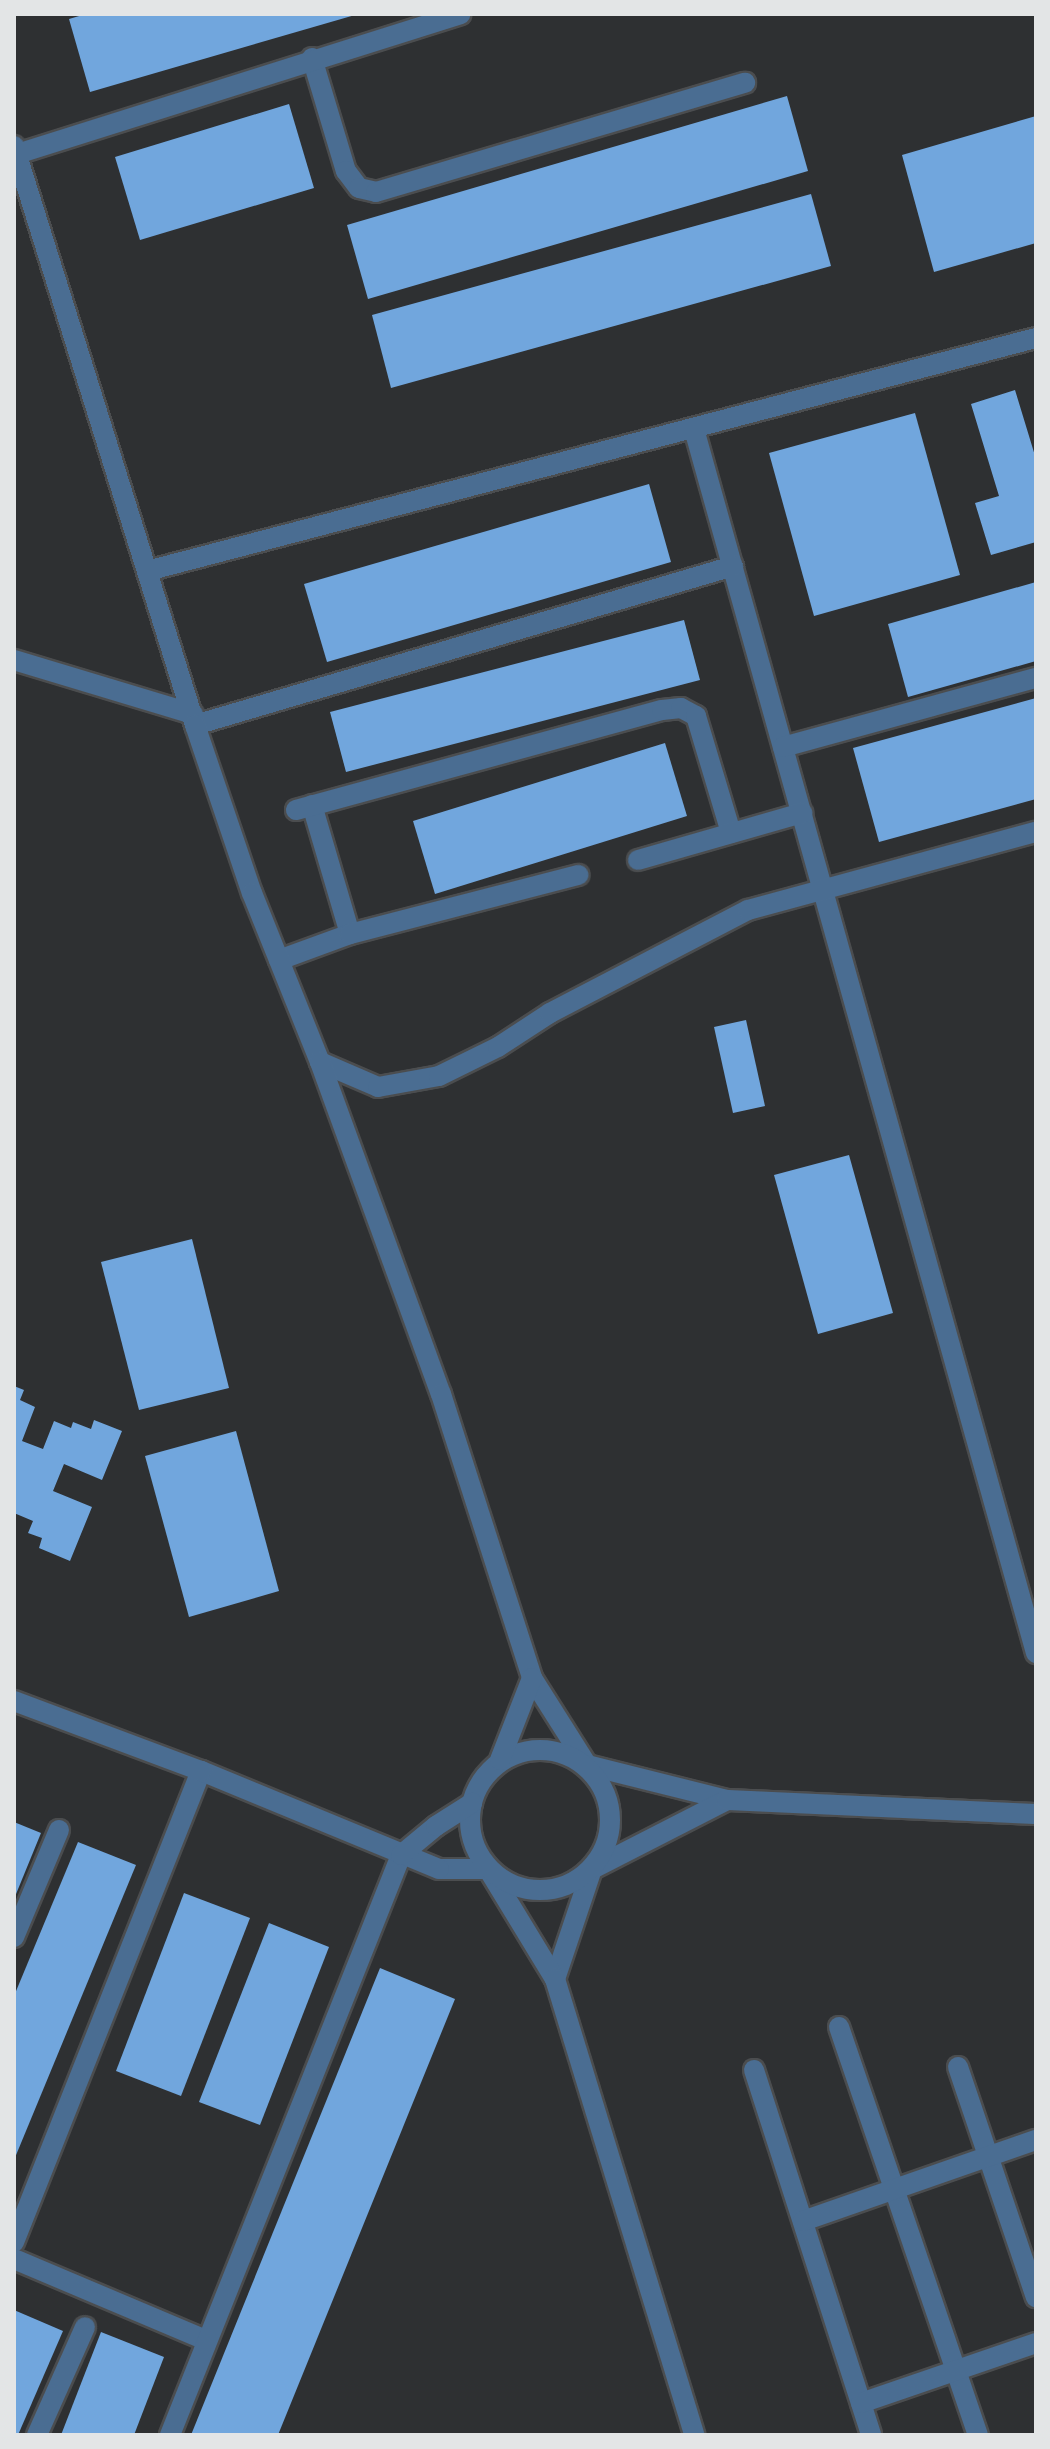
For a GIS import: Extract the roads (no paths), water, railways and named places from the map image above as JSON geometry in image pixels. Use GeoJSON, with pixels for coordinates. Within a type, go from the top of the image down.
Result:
{"type":"FeatureCollection","features":[{"type":"Feature","properties":{"kind":"street"},"geometry":{"type":"LineString","coordinates":[[460,14],[15,150],[194,720],[279,960],[320,1062],[441,1394],[532,1678],[601,1786],[609,1807],[609,1829],[592,1869],[555,1979]]}},
{"type":"Feature","properties":{"kind":"street"},"geometry":{"type":"LineString","coordinates":[[312,58],[346,171],[359,188],[376,192],[745,83]]}},
{"type":"Feature","properties":{"kind":"street"},"geometry":{"type":"LineString","coordinates":[[147,571],[1036,338]]}},
{"type":"Feature","properties":{"kind":"street"},"geometry":{"type":"LineString","coordinates":[[694,429],[1036,1653]]}},
{"type":"Feature","properties":{"kind":"street"},"geometry":{"type":"LineString","coordinates":[[14,660],[194,720],[733,566]]}},
{"type":"Feature","properties":{"kind":"street"},"geometry":{"type":"LineString","coordinates":[[783,747],[1036,678]]}},
{"type":"Feature","properties":{"kind":"street"},"geometry":{"type":"LineString","coordinates":[[350,934],[304,808],[662,710],[681,708],[696,716],[731,833]]}},
{"type":"Feature","properties":{"kind":"street"},"geometry":{"type":"LineString","coordinates":[[638,860],[802,813]]}},
{"type":"Feature","properties":{"kind":"street"},"geometry":{"type":"LineString","coordinates":[[320,1062],[378,1087],[439,1076],[498,1047],[550,1013],[748,910],[1036,832]]}},
{"type":"Feature","properties":{"kind":"street"},"geometry":{"type":"LineString","coordinates":[[279,960],[350,934],[578,875]]}},
{"type":"Feature","properties":{"kind":"street"},"geometry":{"type":"LineString","coordinates":[[532,1678],[500,1760],[482,1781],[472,1803],[471,1827],[477,1849],[488,1869],[555,1979],[694,2435]]}},
{"type":"Feature","properties":{"kind":"street"},"geometry":{"type":"LineString","coordinates":[[14,1701],[201,1771],[439,1869],[488,1869],[508,1881],[540,1889],[572,1882],[727,1800]]}},
{"type":"Feature","properties":{"kind":"street"},"geometry":{"type":"LineString","coordinates":[[500,1760],[544,1750],[567,1755],[587,1765],[727,1800],[1036,1814]]}},
{"type":"Feature","properties":{"kind":"street"},"geometry":{"type":"LineString","coordinates":[[14,2242],[201,1771]]}},
{"type":"Feature","properties":{"kind":"street"},"geometry":{"type":"LineString","coordinates":[[170,2435],[401,1855],[436,1826],[472,1803]]}},
{"type":"Feature","properties":{"kind":"street"},"geometry":{"type":"LineString","coordinates":[[14,1937],[59,1830]]}},
{"type":"Feature","properties":{"kind":"street"},"geometry":{"type":"LineString","coordinates":[[839,2027],[978,2435]]}},
{"type":"Feature","properties":{"kind":"street"},"geometry":{"type":"LineString","coordinates":[[958,2067],[1036,2297]]}},
{"type":"Feature","properties":{"kind":"street"},"geometry":{"type":"LineString","coordinates":[[754,2070],[871,2435]]}},
{"type":"Feature","properties":{"kind":"street"},"geometry":{"type":"LineString","coordinates":[[803,2221],[1036,2140]]}},
{"type":"Feature","properties":{"kind":"street"},"geometry":{"type":"LineString","coordinates":[[14,2259],[206,2340]]}},
{"type":"Feature","properties":{"kind":"street"},"geometry":{"type":"LineString","coordinates":[[37,2435],[85,2327]]}},
{"type":"Feature","properties":{"kind":"street"},"geometry":{"type":"LineString","coordinates":[[861,2403],[1036,2343]]}}]}
